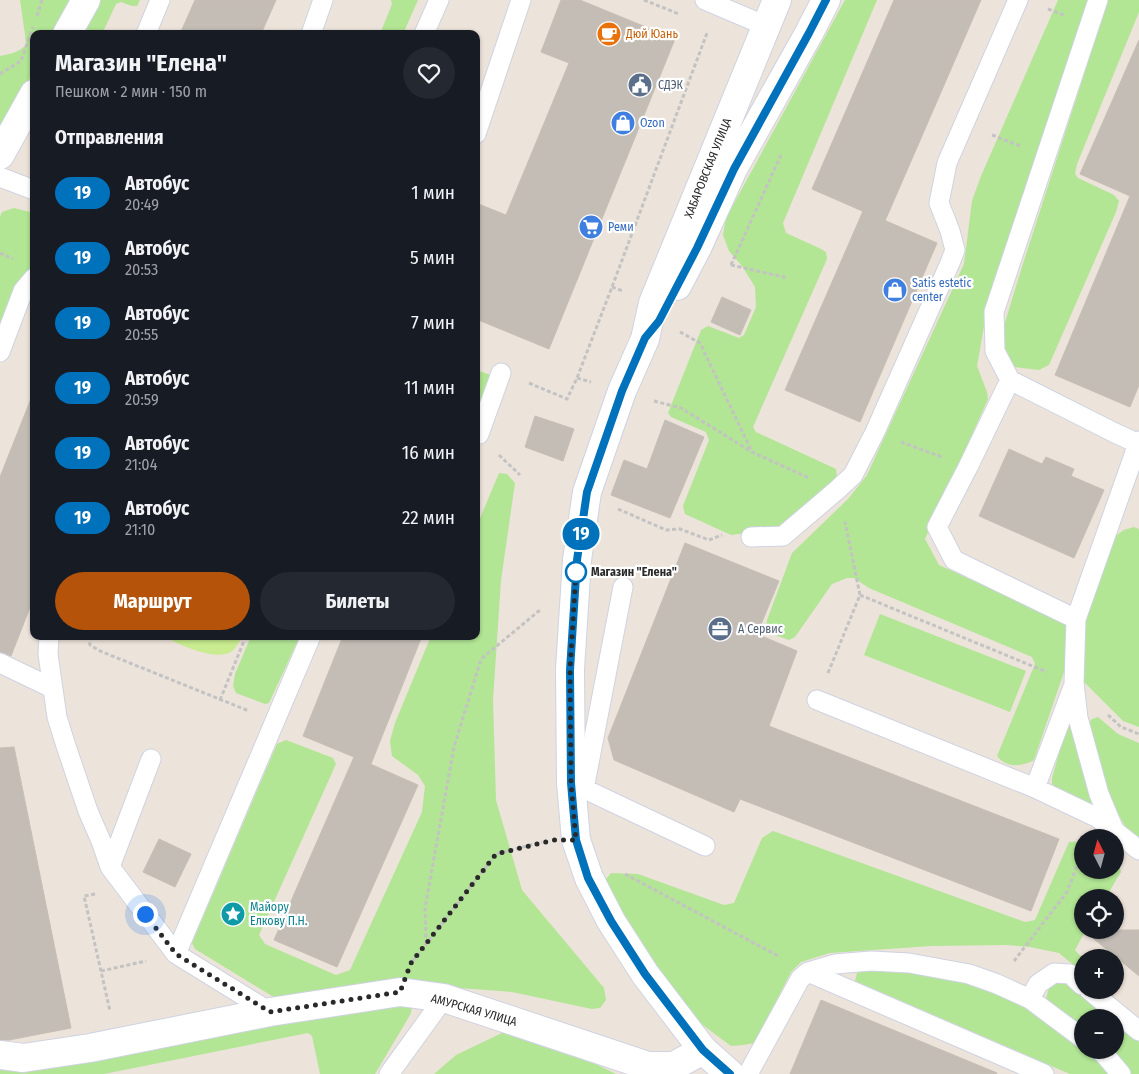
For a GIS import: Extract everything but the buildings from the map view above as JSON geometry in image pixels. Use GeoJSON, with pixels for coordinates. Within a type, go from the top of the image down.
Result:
{"type":"FeatureCollection","features":[{"type":"Feature","properties":{"kind":"main road"},"geometry":{"type":"LineString","coordinates":[[69,30],[86,0]]}},
{"type":"Feature","properties":{"kind":"main road","name":"ХАБАРОВСКАЯ УЛИЦА"},"geometry":{"type":"LineString","coordinates":[[730,1074],[703,1050],[645,974],[611,921],[588,878],[576,840],[577,786],[570,670],[577,560],[587,492],[622,391],[645,338],[653,303],[777,0]]}},
{"type":"Feature","properties":{"kind":"main road","name":"ХАБАРОВСКАЯ УЛИЦА"},"geometry":{"type":"LineString","coordinates":[[645,338],[659,321],[697,248],[734,169],[826,0]]}},
{"type":"Feature","properties":{"kind":"main road"},"geometry":{"type":"LineString","coordinates":[[0,155],[30,101]]}},
{"type":"Feature","properties":{"kind":"main road","name":"АМУРСКАЯ УЛИЦА"},"geometry":{"type":"LineString","coordinates":[[0,1055],[23,1058],[90,1048],[270,1012],[400,992],[444,998],[648,1066],[674,1066],[703,1050]]}},
{"type":"Feature","properties":{"kind":"lane"},"geometry":{"type":"LineString","coordinates":[[148,30],[160,0]]}},
{"type":"Feature","properties":{"kind":"lane"},"geometry":{"type":"LineString","coordinates":[[312,30],[324,0]]}},
{"type":"Feature","properties":{"kind":"lane"},"geometry":{"type":"LineString","coordinates":[[426,30],[440,0]]}},
{"type":"Feature","properties":{"kind":"lane"},"geometry":{"type":"LineString","coordinates":[[480,122],[521,0]]}},
{"type":"Feature","properties":{"kind":"lane"},"geometry":{"type":"LineString","coordinates":[[705,0],[766,26]]}},
{"type":"Feature","properties":{"kind":"lane"},"geometry":{"type":"LineString","coordinates":[[752,537],[783,536],[837,490],[853,475],[875,432],[955,250],[939,203],[947,163],[1018,0]]}},
{"type":"Feature","properties":{"kind":"lane"},"geometry":{"type":"LineString","coordinates":[[1098,0],[994,312],[994,351],[1010,380],[1139,443],[1076,619],[1074,683],[1078,718],[1099,794],[1114,829]]}},
{"type":"Feature","properties":{"kind":"lane"},"geometry":{"type":"LineString","coordinates":[[0,177],[30,188]]}},
{"type":"Feature","properties":{"kind":"lane"},"geometry":{"type":"LineString","coordinates":[[0,352],[23,291],[30,283]]}},
{"type":"Feature","properties":{"kind":"lane"},"geometry":{"type":"LineString","coordinates":[[480,431],[501,373]]}},
{"type":"Feature","properties":{"kind":"lane"},"geometry":{"type":"LineString","coordinates":[[1010,380],[937,527],[954,560],[1076,619]]}},
{"type":"Feature","properties":{"kind":"lane"},"geometry":{"type":"LineString","coordinates":[[623,587],[577,786],[704,846]]}},
{"type":"Feature","properties":{"kind":"lane"},"geometry":{"type":"LineString","coordinates":[[49,640],[48,654],[57,717],[88,811],[110,867],[176,954],[270,1012]]}},
{"type":"Feature","properties":{"kind":"lane"},"geometry":{"type":"LineString","coordinates":[[176,954],[309,640]]}},
{"type":"Feature","properties":{"kind":"lane"},"geometry":{"type":"LineString","coordinates":[[0,662],[52,688]]}},
{"type":"Feature","properties":{"kind":"lane"},"geometry":{"type":"LineString","coordinates":[[1035,788],[1074,683]]}},
{"type":"Feature","properties":{"kind":"lane"},"geometry":{"type":"LineString","coordinates":[[817,700],[1035,788],[1098,818],[1113,829]]}},
{"type":"Feature","properties":{"kind":"lane"},"geometry":{"type":"LineString","coordinates":[[110,867],[150,760]]}},
{"type":"Feature","properties":{"kind":"lane"},"geometry":{"type":"LineString","coordinates":[[1124,838],[1139,850]]}},
{"type":"Feature","properties":{"kind":"lane"},"geometry":{"type":"LineString","coordinates":[[748,1074],[800,979],[808,972],[834,964],[871,961],[910,964],[969,974],[1030,999],[1074,1032]]}},
{"type":"Feature","properties":{"kind":"lane"},"geometry":{"type":"LineString","coordinates":[[808,972],[1044,1074]]}},
{"type":"Feature","properties":{"kind":"lane"},"geometry":{"type":"LineString","coordinates":[[1030,999],[1038,984],[1054,973],[1070,974],[1074,978]]}},
{"type":"Feature","properties":{"kind":"lane"},"geometry":{"type":"LineString","coordinates":[[389,1074],[444,998]]}},
{"type":"Feature","properties":{"kind":"lane"},"geometry":{"type":"LineString","coordinates":[[1100,999],[1139,1031]]}},
{"type":"Feature","properties":{"kind":"lane"},"geometry":{"type":"LineString","coordinates":[[1108,1059],[1121,1074]]}},
{"type":"Feature","properties":{"kind":"path"},"geometry":{"type":"LineString","coordinates":[[36,17],[42,0]]}},
{"type":"Feature","properties":{"kind":"path"},"geometry":{"type":"LineString","coordinates":[[32,30],[33,26]]}},
{"type":"Feature","properties":{"kind":"path"},"geometry":{"type":"LineString","coordinates":[[550,391],[567,399],[577,378],[710,26]]}},
{"type":"Feature","properties":{"kind":"path"},"geometry":{"type":"LineString","coordinates":[[0,74],[21,61],[30,35]]}},
{"type":"Feature","properties":{"kind":"path"},"geometry":{"type":"LineString","coordinates":[[755,271],[788,278]]}},
{"type":"Feature","properties":{"kind":"path"},"geometry":{"type":"LineString","coordinates":[[700,343],[752,452]]}},
{"type":"Feature","properties":{"kind":"path"},"geometry":{"type":"LineString","coordinates":[[680,408],[752,452],[837,490],[860,596],[833,659]]}},
{"type":"Feature","properties":{"kind":"path"},"geometry":{"type":"LineString","coordinates":[[875,432],[968,467]]}},
{"type":"Feature","properties":{"kind":"path"},"geometry":{"type":"LineString","coordinates":[[587,492],[610,505],[666,530],[680,529],[709,540]]}},
{"type":"Feature","properties":{"kind":"path"},"geometry":{"type":"LineString","coordinates":[[860,596],[1030,665]]}},
{"type":"Feature","properties":{"kind":"path"},"geometry":{"type":"LineString","coordinates":[[426,944],[425,908],[454,747],[482,658],[541,609]]}},
{"type":"Feature","properties":{"kind":"path"},"geometry":{"type":"LineString","coordinates":[[89,640],[90,644],[100,651],[275,721]]}},
{"type":"Feature","properties":{"kind":"path"},"geometry":{"type":"LineString","coordinates":[[220,700],[244,640]]}},
{"type":"Feature","properties":{"kind":"path"},"geometry":{"type":"LineString","coordinates":[[400,992],[411,963],[496,854],[554,840],[576,840]]}},
{"type":"Feature","properties":{"kind":"path"},"geometry":{"type":"LineString","coordinates":[[617,870],[808,972]]}},
{"type":"Feature","properties":{"kind":"path"},"geometry":{"type":"LineString","coordinates":[[1029,942],[1067,892],[1074,874]]}},
{"type":"Feature","properties":{"kind":"path"},"geometry":{"type":"LineString","coordinates":[[110,1010],[84,896],[125,888]]}},
{"type":"Feature","properties":{"kind":"path"},"geometry":{"type":"LineString","coordinates":[[101,971],[176,954]]}},
{"type":"Feature","properties":{"kind":"green space"},"geometry":{"type":"Polygon","coordinates":[[[20,0],[73,0],[56,30],[30,30],[30,78],[0,128],[0,56],[11,54],[23,48],[26,45],[20,0]]]}},
{"type":"Feature","properties":{"kind":"green space"},"geometry":{"type":"Polygon","coordinates":[[[91,0],[140,0],[137,6],[121,2],[116,4],[104,30],[76,30],[91,0]]]}},
{"type":"Feature","properties":{"kind":"green space"},"geometry":{"type":"Polygon","coordinates":[[[391,0],[418,0],[405,30],[382,30],[392,4],[391,0]]]}},
{"type":"Feature","properties":{"kind":"green space"},"geometry":{"type":"Polygon","coordinates":[[[845,0],[877,0],[783,223],[786,233],[826,252],[827,259],[753,427],[756,432],[836,469],[837,478],[778,529],[731,535],[685,514],[683,506],[709,440],[706,432],[671,417],[668,413],[701,330],[708,326],[739,338],[744,335],[756,307],[755,287],[742,266],[729,251],[723,235],[726,218],[845,0]]]}},
{"type":"Feature","properties":{"kind":"green space"},"geometry":{"type":"Polygon","coordinates":[[[1058,0],[1091,0],[987,309],[977,366],[988,399],[925,539],[939,565],[1064,622],[1068,629],[1065,669],[1034,760],[1014,765],[1005,763],[997,756],[1035,664],[1032,657],[869,588],[854,578],[847,578],[832,584],[795,637],[789,640],[769,633],[766,630],[767,620],[792,553],[848,499],[867,475],[964,264],[972,201],[981,176],[1058,0]]]}},
{"type":"Feature","properties":{"kind":"green space"},"geometry":{"type":"Polygon","coordinates":[[[1108,0],[1139,0],[1139,12],[1077,164],[1075,174],[1078,178],[1114,195],[1119,201],[1116,212],[1049,365],[1039,370],[1015,367],[1007,358],[1000,339],[1108,0]]]}},
{"type":"Feature","properties":{"kind":"green space"},"geometry":{"type":"Polygon","coordinates":[[[14,208],[30,212],[30,278],[0,330],[0,217],[2,212],[14,208]]]}},
{"type":"Feature","properties":{"kind":"green space"},"geometry":{"type":"Polygon","coordinates":[[[480,371],[491,375],[480,407],[480,371]]]}},
{"type":"Feature","properties":{"kind":"green space"},"geometry":{"type":"Polygon","coordinates":[[[499,473],[507,474],[515,483],[501,580],[493,700],[496,800],[522,890],[604,988],[606,1000],[600,1008],[592,1009],[512,992],[417,985],[277,999],[195,949],[192,943],[277,744],[286,740],[333,758],[336,764],[259,935],[265,944],[336,975],[350,970],[422,812],[425,786],[418,775],[392,756],[390,741],[395,723],[429,640],[480,640],[480,518],[499,473]]]}},
{"type":"Feature","properties":{"kind":"green space"},"geometry":{"type":"Polygon","coordinates":[[[1134,527],[1139,529],[1139,727],[1123,721],[1084,682],[1081,676],[1081,627],[1114,537],[1124,530],[1134,527]]]}},
{"type":"Feature","properties":{"kind":"green space"},"geometry":{"type":"Polygon","coordinates":[[[880,614],[1026,671],[1010,712],[864,655],[880,614]]]}},
{"type":"Feature","properties":{"kind":"green space"},"geometry":{"type":"Polygon","coordinates":[[[171,640],[240,640],[231,652],[216,655],[178,644],[171,640]]]}},
{"type":"Feature","properties":{"kind":"green space"},"geometry":{"type":"Polygon","coordinates":[[[249,640],[298,640],[269,703],[265,704],[236,693],[233,686],[235,674],[249,640]]]}},
{"type":"Feature","properties":{"kind":"green space"},"geometry":{"type":"Polygon","coordinates":[[[1098,717],[1118,734],[1139,743],[1139,839],[1125,826],[1104,789],[1089,723],[1092,719],[1098,717]]]}},
{"type":"Feature","properties":{"kind":"green space"},"geometry":{"type":"Polygon","coordinates":[[[1069,718],[1095,807],[1056,788],[1052,784],[1069,718]]]}},
{"type":"Feature","properties":{"kind":"green space"},"geometry":{"type":"Polygon","coordinates":[[[773,831],[1025,922],[1035,920],[1069,842],[1074,842],[1074,879],[1117,879],[1111,889],[1074,889],[1074,939],[1081,939],[1074,949],[1074,965],[1059,953],[1030,947],[1007,945],[931,946],[830,953],[801,962],[791,972],[755,1043],[731,1046],[696,1020],[642,950],[605,891],[606,879],[611,873],[638,874],[724,905],[734,903],[762,838],[773,831]]]}},
{"type":"Feature","properties":{"kind":"green space"},"geometry":{"type":"Polygon","coordinates":[[[881,969],[913,972],[967,983],[1011,997],[1074,1040],[1074,1059],[1100,1059],[1116,1074],[1070,1074],[855,981],[857,973],[861,970],[881,969]]]}},
{"type":"Feature","properties":{"kind":"green space"},"geometry":{"type":"Polygon","coordinates":[[[1057,980],[1069,980],[1074,984],[1074,999],[1092,999],[1104,1009],[1074,1009],[1074,1022],[1046,999],[1049,987],[1057,980]]]}},
{"type":"Feature","properties":{"kind":"green space"},"geometry":{"type":"Polygon","coordinates":[[[414,1002],[410,1015],[375,1074],[320,1074],[312,1036],[308,1033],[104,1074],[0,1074],[0,1062],[309,1013],[414,1002]]]}},
{"type":"Feature","properties":{"kind":"green space"},"geometry":{"type":"Polygon","coordinates":[[[1124,1026],[1139,1039],[1139,1074],[1129,1074],[1116,1059],[1124,1059],[1124,1026]]]}},
{"type":"Feature","properties":{"kind":"green space"},"geometry":{"type":"Polygon","coordinates":[[[504,1032],[550,1042],[616,1074],[434,1074],[456,1055],[504,1032]]]}},
{"type":"Feature","properties":{"kind":"bus line","name":"19"},"geometry":{"type":"LineString","coordinates":[[730,1074],[703,1050],[645,974],[611,921],[588,878],[576,840],[571,783],[570,670],[577,560],[587,492],[622,391],[645,338],[659,321],[697,248],[734,169],[826,0]]}},
{"type":"Feature","properties":{"kind":"place","name":"Дюй Юань"},"geometry":{"type":"Point","coordinates":[609,34]}},
{"type":"Feature","properties":{"kind":"place","name":"СДЭК"},"geometry":{"type":"Point","coordinates":[640,85]}},
{"type":"Feature","properties":{"kind":"place","name":"Ozon"},"geometry":{"type":"Point","coordinates":[623,123]}},
{"type":"Feature","properties":{"kind":"place","name":"Реми"},"geometry":{"type":"Point","coordinates":[591,227]}},
{"type":"Feature","properties":{"kind":"place","name":"Satis estetic center"},"geometry":{"type":"Point","coordinates":[895,290]}},
{"type":"Feature","properties":{"kind":"place","name":"Магазин \"Елена\""},"geometry":{"type":"Point","coordinates":[576,572]}},
{"type":"Feature","properties":{"kind":"place","name":"А Сервис"},"geometry":{"type":"Point","coordinates":[720,629]}},
{"type":"Feature","properties":{"kind":"place","name":"Майору Елкову П.Н."},"geometry":{"type":"Point","coordinates":[233,914]}},
{"type":"Feature","properties":{"kind":"route"},"geometry":{"type":"LineString","coordinates":[[145,914],[176,954],[270,1012],[400,992],[411,963],[496,854],[554,840],[576,840],[571,783],[570,670],[576,572]]}}]}
